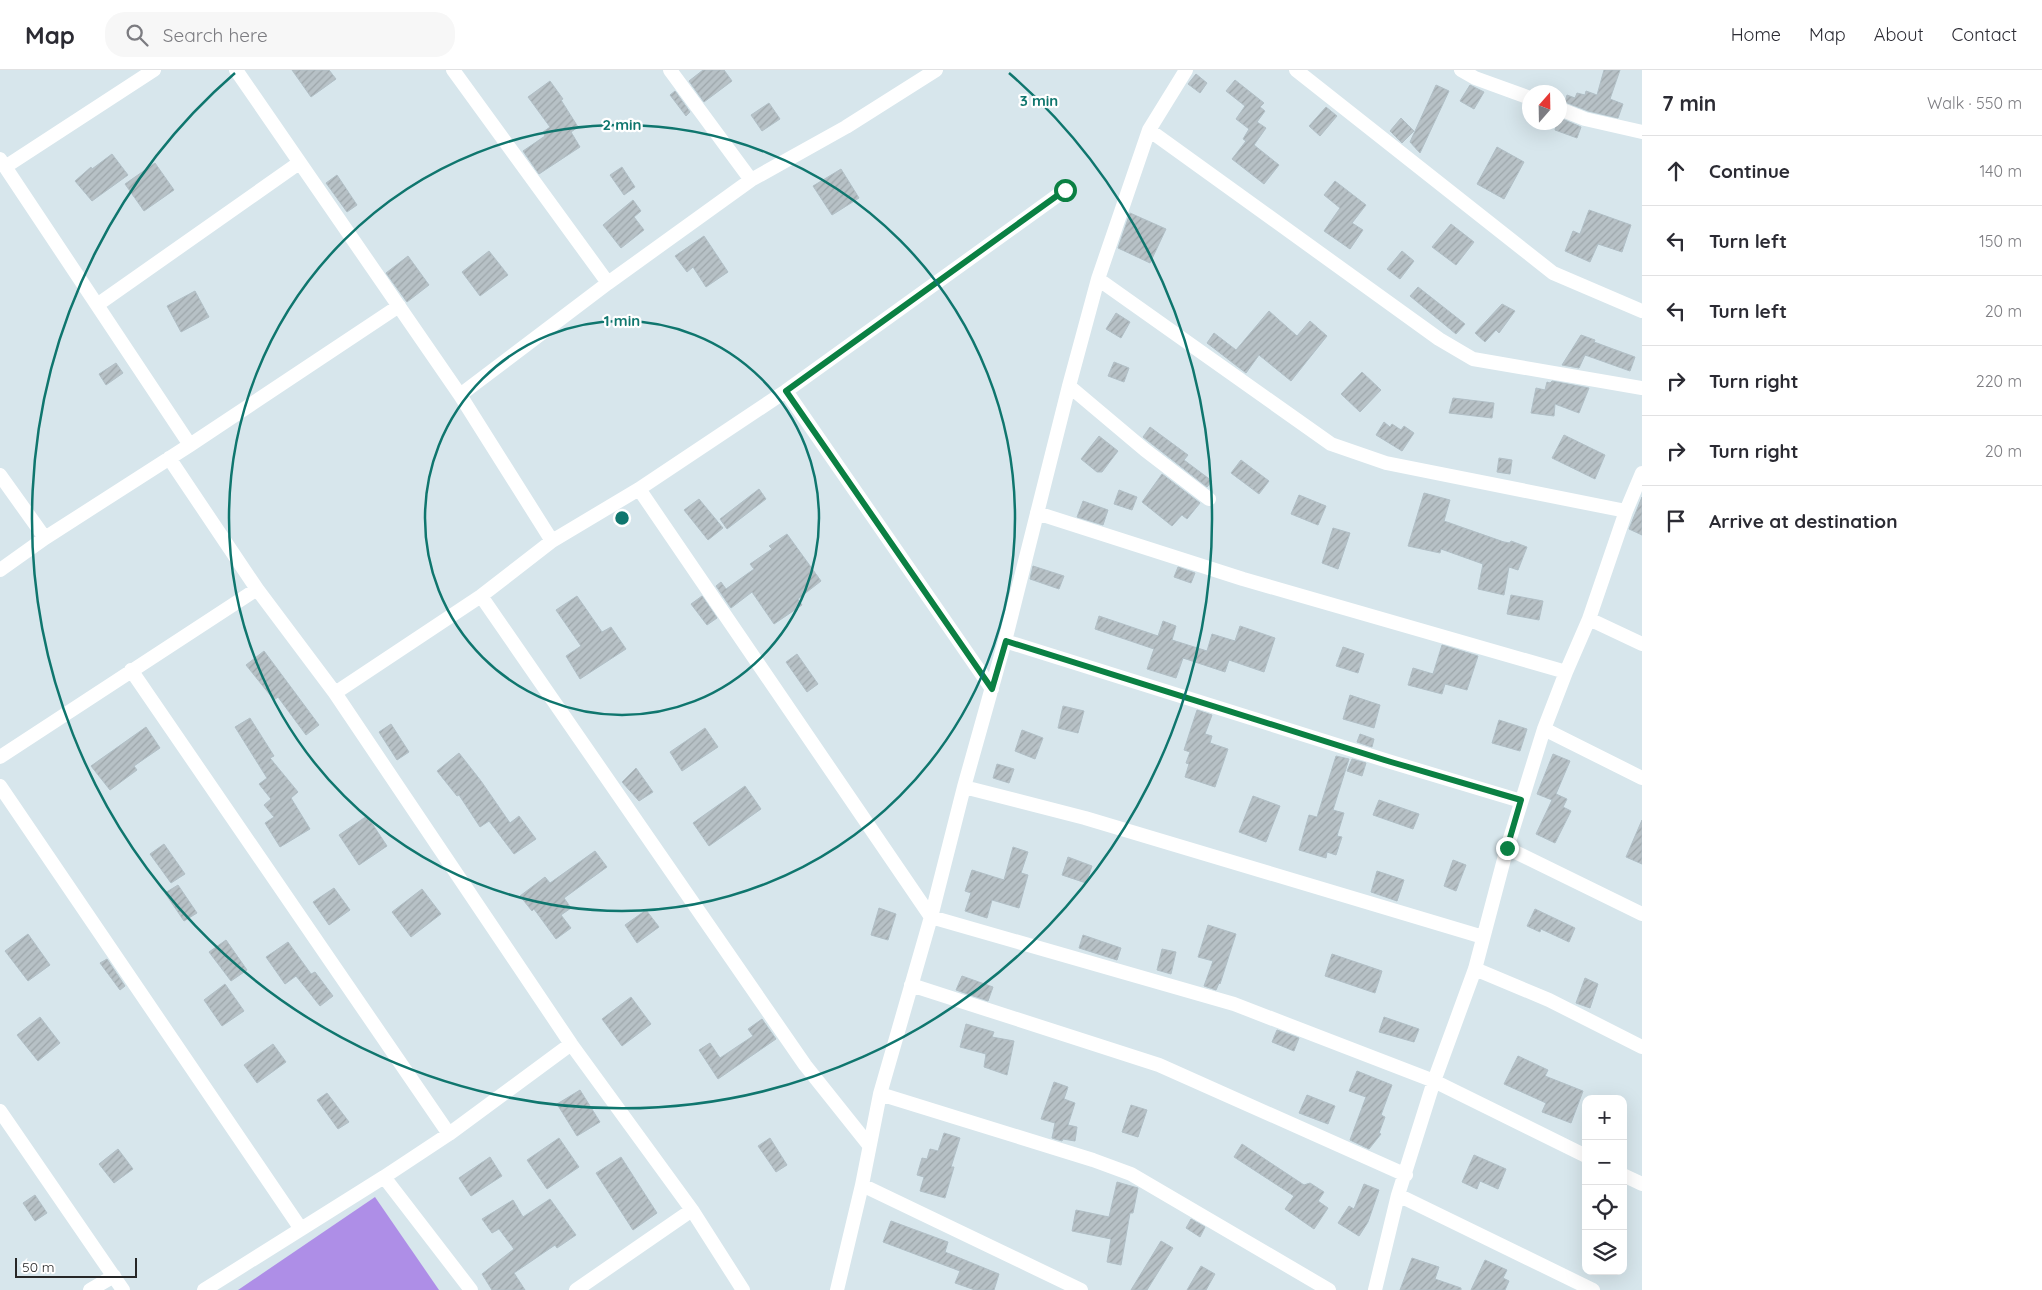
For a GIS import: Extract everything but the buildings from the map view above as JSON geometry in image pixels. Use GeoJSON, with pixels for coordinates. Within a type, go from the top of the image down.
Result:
{"type":"FeatureCollection","features":[{"type":"Feature","properties":{"kind":"street"},"geometry":{"type":"LineString","coordinates":[[154,70],[2,163],[190,445]]}},
{"type":"Feature","properties":{"kind":"street"},"geometry":{"type":"LineString","coordinates":[[236,70],[460,395],[552,541]]}},
{"type":"Feature","properties":{"kind":"street"},"geometry":{"type":"LineString","coordinates":[[453,70],[608,282]]}},
{"type":"Feature","properties":{"kind":"street"},"geometry":{"type":"LineString","coordinates":[[670,70],[751,180]]}},
{"type":"Feature","properties":{"kind":"street"},"geometry":{"type":"LineString","coordinates":[[460,395],[608,282],[751,180],[846,128],[915,76],[936,70]]}},
{"type":"Feature","properties":{"kind":"street"},"geometry":{"type":"LineString","coordinates":[[840,1289],[862,1185],[868,1144],[880,1094],[931,917],[964,787],[1006,641],[1069,386],[1098,279],[1150,130],[1186,70]]}},
{"type":"Feature","properties":{"kind":"street"},"geometry":{"type":"LineString","coordinates":[[1296,70],[1553,273],[1642,311]]}},
{"type":"Feature","properties":{"kind":"street"},"geometry":{"type":"LineString","coordinates":[[1461,70],[1475,78],[1522,95]]}},
{"type":"Feature","properties":{"kind":"street"},"geometry":{"type":"LineString","coordinates":[[1567,112],[1585,119],[1642,132]]}},
{"type":"Feature","properties":{"kind":"street"},"geometry":{"type":"LineString","coordinates":[[1150,130],[1438,339],[1473,359],[1642,388]]}},
{"type":"Feature","properties":{"kind":"street"},"geometry":{"type":"LineString","coordinates":[[97,305],[299,163]]}},
{"type":"Feature","properties":{"kind":"street"},"geometry":{"type":"LineString","coordinates":[[336,693],[481,596],[552,541],[638,490],[786,391],[1065,190]]}},
{"type":"Feature","properties":{"kind":"street"},"geometry":{"type":"LineString","coordinates":[[1098,279],[1331,444],[1386,463],[1633,505]]}},
{"type":"Feature","properties":{"kind":"street"},"geometry":{"type":"LineString","coordinates":[[0,570],[45,538],[190,445],[399,306]]}},
{"type":"Feature","properties":{"kind":"street"},"geometry":{"type":"LineString","coordinates":[[1069,386],[1209,499]]}},
{"type":"Feature","properties":{"kind":"street"},"geometry":{"type":"LineString","coordinates":[[786,391],[992,689]]}},
{"type":"Feature","properties":{"kind":"street"},"geometry":{"type":"LineString","coordinates":[[169,458],[257,589],[336,693],[571,1044],[692,1210],[743,1290]]}},
{"type":"Feature","properties":{"kind":"street"},"geometry":{"type":"LineString","coordinates":[[1375,1290],[1398,1195],[1406,1175],[1434,1081],[1474,969],[1521,800],[1544,729],[1633,505],[1642,473]]}},
{"type":"Feature","properties":{"kind":"street"},"geometry":{"type":"LineString","coordinates":[[0,475],[45,538]]}},
{"type":"Feature","properties":{"kind":"street"},"geometry":{"type":"LineString","coordinates":[[638,490],[931,917],[1234,1004],[1434,1081],[1582,1154]]}},
{"type":"Feature","properties":{"kind":"street"},"geometry":{"type":"LineString","coordinates":[[1037,513],[1243,579],[1566,672]]}},
{"type":"Feature","properties":{"kind":"street"},"geometry":{"type":"LineString","coordinates":[[0,757],[257,589]]}},
{"type":"Feature","properties":{"kind":"street"},"geometry":{"type":"LineString","coordinates":[[481,596],[805,1065],[868,1144]]}},
{"type":"Feature","properties":{"kind":"street"},"geometry":{"type":"LineString","coordinates":[[1589,619],[1642,644]]}},
{"type":"Feature","properties":{"kind":"street"},"geometry":{"type":"LineString","coordinates":[[1006,641],[1391,762],[1521,800]]}},
{"type":"Feature","properties":{"kind":"street"},"geometry":{"type":"LineString","coordinates":[[131,670],[449,1134]]}},
{"type":"Feature","properties":{"kind":"street"},"geometry":{"type":"LineString","coordinates":[[1544,729],[1642,778]]}},
{"type":"Feature","properties":{"kind":"street"},"geometry":{"type":"LineString","coordinates":[[0,786],[301,1229]]}},
{"type":"Feature","properties":{"kind":"street"},"geometry":{"type":"LineString","coordinates":[[964,787],[1085,818],[1483,937]]}},
{"type":"Feature","properties":{"kind":"street"},"geometry":{"type":"LineString","coordinates":[[1507,848],[1642,914]]}},
{"type":"Feature","properties":{"kind":"street"},"geometry":{"type":"LineString","coordinates":[[1474,969],[1549,1000],[1642,1047]]}},
{"type":"Feature","properties":{"kind":"street"},"geometry":{"type":"LineString","coordinates":[[911,985],[1160,1065],[1406,1175]]}},
{"type":"Feature","properties":{"kind":"street"},"geometry":{"type":"LineString","coordinates":[[204,1290],[449,1134],[571,1044]]}},
{"type":"Feature","properties":{"kind":"street"},"geometry":{"type":"LineString","coordinates":[[880,1094],[1093,1160],[1131,1174],[1329,1290]]}},
{"type":"Feature","properties":{"kind":"street"},"geometry":{"type":"LineString","coordinates":[[0,1111],[123,1290]]}},
{"type":"Feature","properties":{"kind":"street"},"geometry":{"type":"LineString","coordinates":[[384,1177],[471,1290]]}},
{"type":"Feature","properties":{"kind":"street"},"geometry":{"type":"LineString","coordinates":[[1627,1177],[1642,1184]]}},
{"type":"Feature","properties":{"kind":"street"},"geometry":{"type":"LineString","coordinates":[[862,1185],[1081,1290]]}},
{"type":"Feature","properties":{"kind":"street"},"geometry":{"type":"LineString","coordinates":[[1398,1195],[1593,1290]]}},
{"type":"Feature","properties":{"kind":"street"},"geometry":{"type":"LineString","coordinates":[[576,1290],[692,1210]]}},
{"type":"Feature","properties":{"kind":"street"},"geometry":{"type":"LineString","coordinates":[[90,1290],[114,1276]]}},
{"type":"Feature","properties":{"kind":"shaded area"},"geometry":{"type":"Polygon","coordinates":[[[375,1197],[439,1290],[238,1290],[375,1197]]]}},
{"type":"Feature","properties":{"kind":"route"},"geometry":{"type":"LineString","coordinates":[[1065,190],[786,391],[992,689],[1006,641],[1391,762],[1521,800],[1507,848]]}}]}
